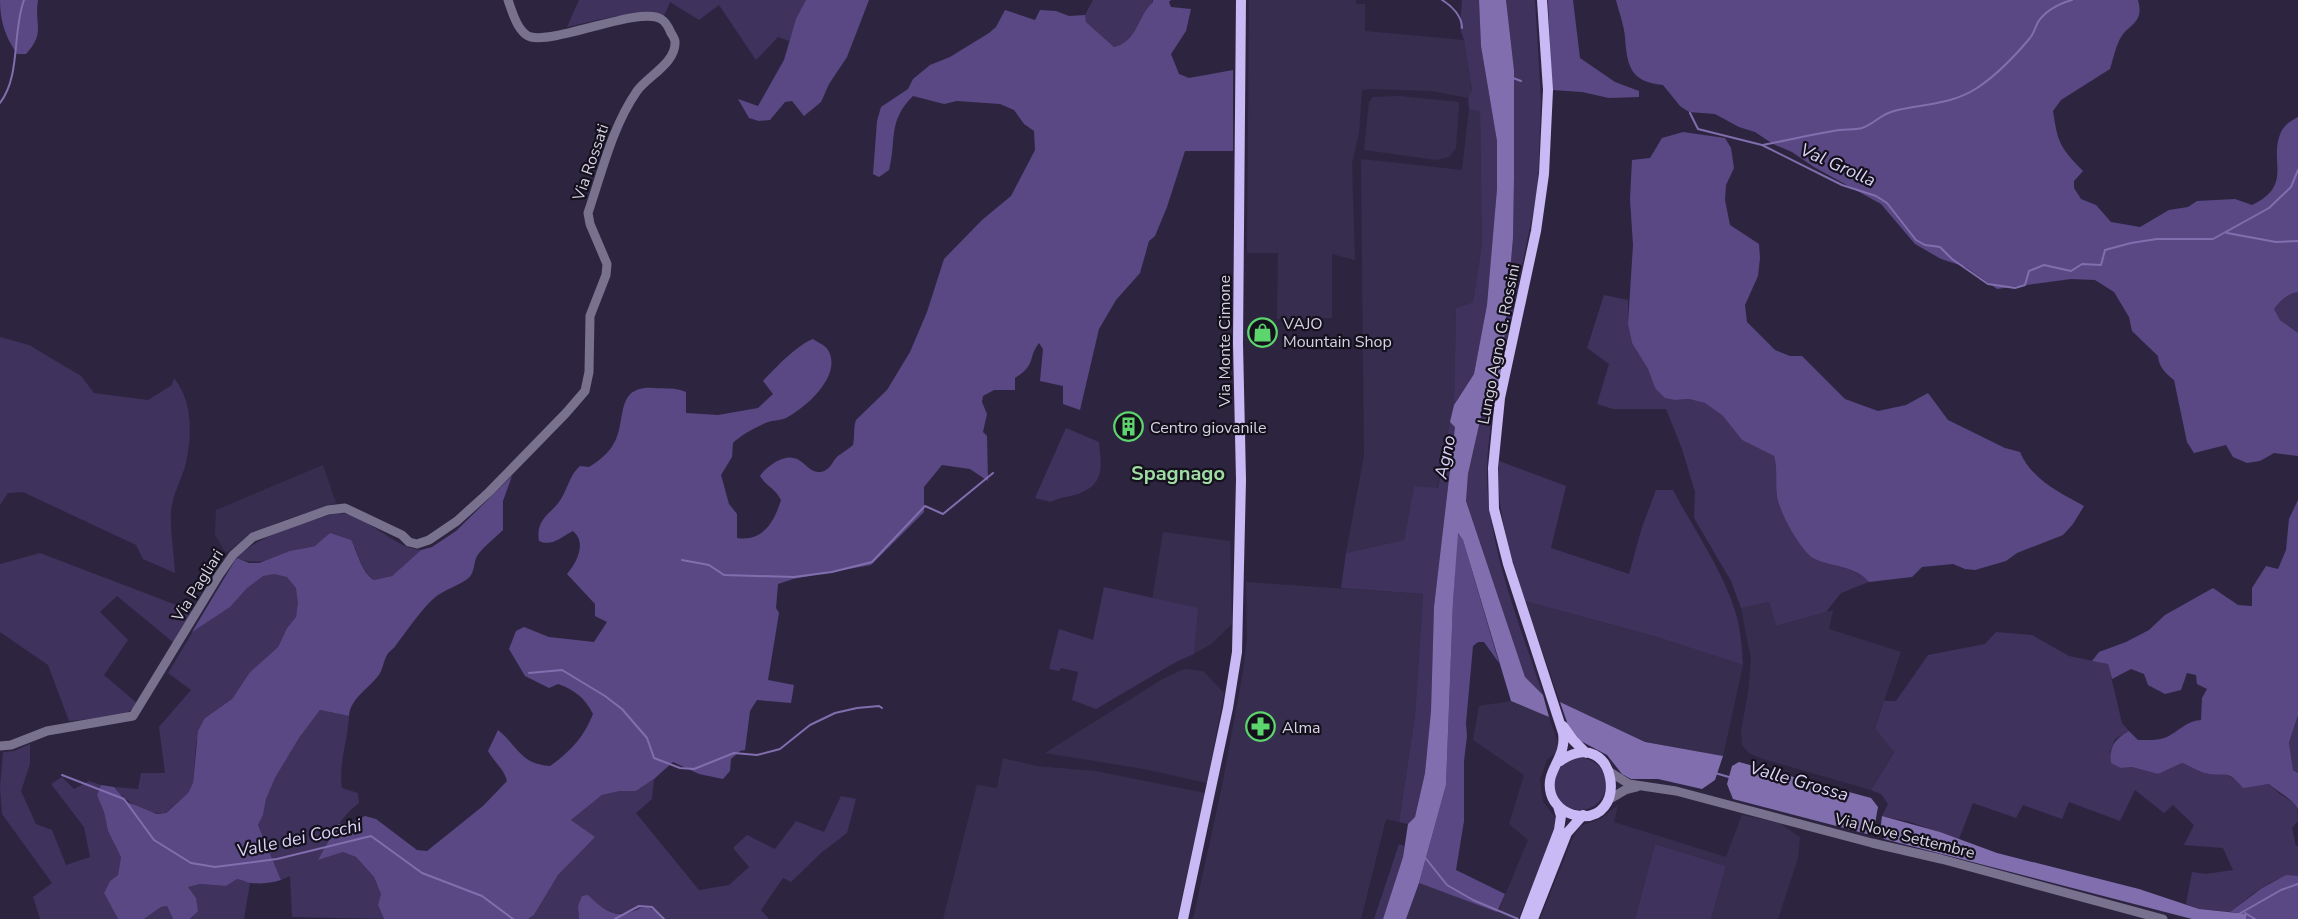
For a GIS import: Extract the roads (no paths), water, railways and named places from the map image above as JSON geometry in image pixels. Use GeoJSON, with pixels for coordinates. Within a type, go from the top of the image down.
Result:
{"type":"FeatureCollection","features":[{"type":"Feature","properties":{"kind":"main road","name":"Via Monte Cimone"},"geometry":{"type":"LineString","coordinates":[[1183,919],[1237,652],[1241,480],[1238,344],[1241,0]]}},
{"type":"Feature","properties":{"kind":"main road","name":"Lungo Agno G. Rossini"},"geometry":{"type":"LineString","coordinates":[[1542,0],[1548,90],[1544,174],[1536,231],[1500,398],[1493,468],[1494,509],[1508,564],[1561,721]]}},
{"type":"Feature","properties":{"kind":"main road"},"geometry":{"type":"LineString","coordinates":[[1558,805],[1574,815],[1597,811],[1608,800],[1612,786],[1610,772],[1600,759],[1586,753],[1573,740],[1561,721]]}},
{"type":"Feature","properties":{"kind":"main road"},"geometry":{"type":"LineString","coordinates":[[1560,761],[1564,743],[1561,721]]}},
{"type":"Feature","properties":{"kind":"main road"},"geometry":{"type":"LineString","coordinates":[[1525,919],[1559,831],[1561,816],[1549,783],[1554,767],[1568,755],[1586,753]]}},
{"type":"Feature","properties":{"kind":"main road"},"geometry":{"type":"LineString","coordinates":[[1533,919],[1567,833],[1583,815]]}},
{"type":"Feature","properties":{"kind":"street","name":"Via Rossati"},"geometry":{"type":"LineString","coordinates":[[508,0],[523,33],[531,37],[546,37],[632,18],[658,18],[669,28],[675,42],[670,58],[641,86],[627,107],[616,131],[588,213],[590,224],[607,264],[606,275],[590,316],[589,372],[585,391],[575,403]]}},
{"type":"Feature","properties":{"kind":"street","name":"Via Pagliari"},"geometry":{"type":"LineString","coordinates":[[0,746],[11,745],[47,731],[133,716],[232,555],[253,537],[328,510],[345,508],[402,535],[409,542],[417,544],[429,540],[471,510],[575,403]]}},
{"type":"Feature","properties":{"kind":"street"},"geometry":{"type":"LineString","coordinates":[[1610,772],[1629,784],[1639,786]]}},
{"type":"Feature","properties":{"kind":"street"},"geometry":{"type":"LineString","coordinates":[[1608,800],[1625,790],[1639,786]]}},
{"type":"Feature","properties":{"kind":"street","name":"Via Nove Settembre"},"geometry":{"type":"LineString","coordinates":[[1639,786],[1676,791],[1872,843],[1941,858],[2163,919]]}},
{"type":"Feature","properties":{"kind":"water"},"geometry":{"type":"Polygon","coordinates":[[[1479,0],[1506,0],[1514,70],[1513,238],[1502,364],[1495,402],[1484,403],[1468,474],[1466,501],[1525,677],[1543,695],[1549,717],[1511,701],[1463,540],[1458,533],[1446,785],[1419,883],[1406,919],[1383,919],[1403,857],[1408,824],[1415,817],[1425,773],[1431,711],[1434,607],[1455,427],[1450,422],[1454,405],[1474,374],[1487,305],[1497,189],[1497,141],[1481,46],[1479,0]]]}},
{"type":"Feature","properties":{"kind":"water"},"geometry":{"type":"Polygon","coordinates":[[[1560,702],[1645,742],[1723,756],[1715,780],[1702,789],[1658,779],[1631,779],[1622,774],[1607,755],[1577,739],[1569,728],[1560,702]]]}},
{"type":"Feature","properties":{"kind":"water"},"geometry":{"type":"Polygon","coordinates":[[[1739,762],[1871,798],[1878,807],[1874,829],[1867,834],[1733,799],[1727,784],[1732,766],[1739,762]]]}},
{"type":"Feature","properties":{"kind":"water"},"geometry":{"type":"Polygon","coordinates":[[[1882,816],[1940,832],[1997,853],[2139,889],[2199,909],[2247,914],[2246,919],[2192,919],[1884,839],[1880,832],[1882,816]]]}},
{"type":"Feature","properties":{"kind":"waterway"},"geometry":{"type":"LineString","coordinates":[[0,103],[11,80],[20,13],[24,0]]}},
{"type":"Feature","properties":{"kind":"waterway"},"geometry":{"type":"LineString","coordinates":[[1442,0],[1456,12],[1462,28]]}},
{"type":"Feature","properties":{"kind":"waterway"},"geometry":{"type":"LineString","coordinates":[[1763,145],[1839,130],[1862,128],[1889,112],[1947,101],[1967,94],[2011,59],[2030,38],[2045,14],[2072,0]]}},
{"type":"Feature","properties":{"kind":"waterway","name":"Val Grolla"},"geometry":{"type":"LineString","coordinates":[[1513,78],[1521,81]]}},
{"type":"Feature","properties":{"kind":"waterway","name":"Val Grolla"},"geometry":{"type":"LineString","coordinates":[[1690,113],[1698,129],[1762,145],[1842,185],[1876,196],[1887,203],[1916,240],[1925,245],[1940,247],[1952,259],[1988,284],[2015,288],[2025,285],[2029,271],[2044,265],[2071,271],[2082,264],[2101,265],[2105,250],[2131,243],[2157,239],[2213,239],[2269,208],[2291,187],[2298,170]]}},
{"type":"Feature","properties":{"kind":"waterway"},"geometry":{"type":"LineString","coordinates":[[2227,233],[2276,242],[2298,241]]}},
{"type":"Feature","properties":{"kind":"waterway"},"geometry":{"type":"LineString","coordinates":[[682,560],[709,565],[724,575],[794,577],[832,572],[872,562],[925,506],[943,514],[993,473]]}},
{"type":"Feature","properties":{"kind":"waterway"},"geometry":{"type":"LineString","coordinates":[[529,673],[562,670],[605,696],[622,709],[647,738],[654,758],[680,768],[694,769],[734,753],[757,755],[780,749],[810,725],[835,713],[857,708],[879,706],[882,708]]}},
{"type":"Feature","properties":{"kind":"waterway","name":"Valle Grossa"},"geometry":{"type":"LineString","coordinates":[[1715,773],[1729,777]]}},
{"type":"Feature","properties":{"kind":"waterway","name":"Valle dei Cocchi"},"geometry":{"type":"LineString","coordinates":[[62,775],[124,799],[154,840],[191,863],[215,867],[277,859],[371,836],[422,873],[482,896],[513,919]]}},
{"type":"Feature","properties":{"kind":"waterway"},"geometry":{"type":"LineString","coordinates":[[1423,855],[1447,885],[1473,900],[1518,919]]}},
{"type":"Feature","properties":{"kind":"waterway","name":"Valle Grossa"},"geometry":{"type":"LineString","coordinates":[[2239,914],[2281,890],[2298,884]]}},
{"type":"Feature","properties":{"kind":"waterway","name":"Valle dei Cocchi"},"geometry":{"type":"LineString","coordinates":[[615,919],[639,906],[652,907],[664,919]]}},
{"type":"Feature","properties":{"kind":"waterway"},"geometry":{"type":"LineString","coordinates":[[2245,913],[2255,919]]}},
{"type":"Feature","properties":{"kind":"place","name":"VAJO Mountain Shop"},"geometry":{"type":"Point","coordinates":[1262,332]}},
{"type":"Feature","properties":{"kind":"place","name":"Centro giovanile"},"geometry":{"type":"Point","coordinates":[1129,427]}},
{"type":"Feature","properties":{"kind":"place","name":"Alma"},"geometry":{"type":"Point","coordinates":[1261,727]}},
{"type":"Feature","properties":{"kind":"district","name":"Spagnago"},"geometry":{"type":"Point","coordinates":[1178,473]}},
{"type":"Feature","properties":{"kind":"water label","name":"Agno"},"geometry":{"type":"Point","coordinates":[1445,457]}}]}
